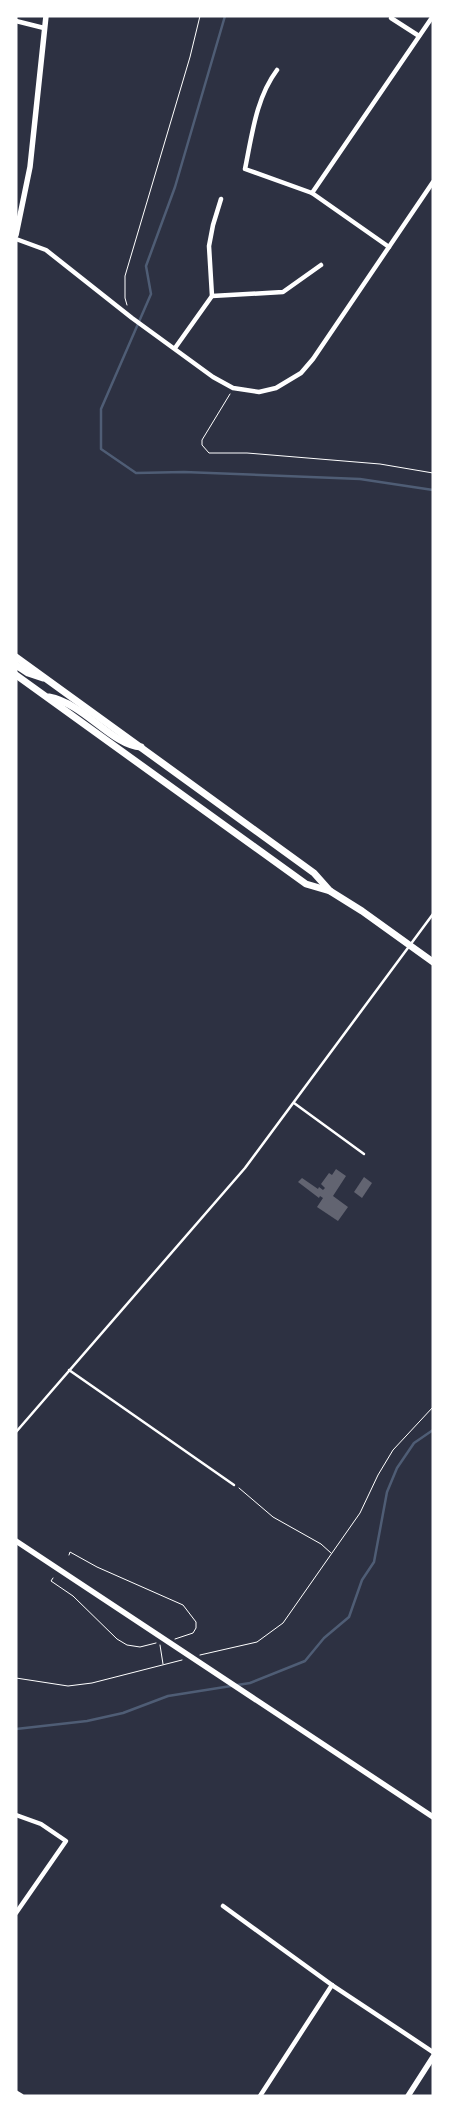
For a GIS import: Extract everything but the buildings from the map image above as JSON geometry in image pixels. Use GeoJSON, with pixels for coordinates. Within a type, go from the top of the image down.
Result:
{"type":"FeatureCollection","features":[{"type":"Feature","properties":{"kind":"main road"},"geometry":{"type":"LineString","coordinates":[[16,657],[314,873],[330,891]]}},
{"type":"Feature","properties":{"kind":"main road"},"geometry":{"type":"LineString","coordinates":[[16,665],[28,673],[48,680]]}},
{"type":"Feature","properties":{"kind":"main road"},"geometry":{"type":"LineString","coordinates":[[16,675],[306,884],[330,891],[362,911],[433,962]]}},
{"type":"Feature","properties":{"kind":"main road"},"geometry":{"type":"LineString","coordinates":[[45,696],[62,699],[126,744],[141,748]]}},
{"type":"Feature","properties":{"kind":"street"},"geometry":{"type":"LineString","coordinates":[[46,16],[30,167],[16,237],[46,250],[132,318],[213,377],[233,388],[259,392],[276,388],[301,373],[313,359],[433,182]]}},
{"type":"Feature","properties":{"kind":"street"},"geometry":{"type":"LineString","coordinates":[[312,193],[433,16]]}},
{"type":"Feature","properties":{"kind":"street"},"geometry":{"type":"LineString","coordinates":[[391,18],[419,36]]}},
{"type":"Feature","properties":{"kind":"street"},"geometry":{"type":"LineString","coordinates":[[16,21],[44,28]]}},
{"type":"Feature","properties":{"kind":"street"},"geometry":{"type":"LineString","coordinates":[[277,70],[270,79],[259,108],[251,136],[245,169],[312,193],[390,247]]}},
{"type":"Feature","properties":{"kind":"street"},"geometry":{"type":"LineString","coordinates":[[175,348],[212,296],[210,246],[212,225],[221,199]]}},
{"type":"Feature","properties":{"kind":"street"},"geometry":{"type":"LineString","coordinates":[[212,296],[283,292],[321,265]]}},
{"type":"Feature","properties":{"kind":"street"},"geometry":{"type":"LineString","coordinates":[[16,1541],[433,1816]]}},
{"type":"Feature","properties":{"kind":"street"},"geometry":{"type":"LineString","coordinates":[[16,1815],[41,1824],[66,1841],[16,1914]]}},
{"type":"Feature","properties":{"kind":"street"},"geometry":{"type":"LineString","coordinates":[[223,1906],[332,1985],[433,2052]]}},
{"type":"Feature","properties":{"kind":"street"},"geometry":{"type":"LineString","coordinates":[[260,2096],[332,1985]]}},
{"type":"Feature","properties":{"kind":"street"},"geometry":{"type":"LineString","coordinates":[[408,2096],[433,2057]]}},
{"type":"Feature","properties":{"kind":"street"},"geometry":{"type":"LineString","coordinates":[[16,2093],[21,2096]]}},
{"type":"Feature","properties":{"kind":"lane"},"geometry":{"type":"LineString","coordinates":[[16,1432],[246,1168],[433,914]]}},
{"type":"Feature","properties":{"kind":"lane"},"geometry":{"type":"LineString","coordinates":[[294,1103],[364,1154]]}},
{"type":"Feature","properties":{"kind":"lane"},"geometry":{"type":"LineString","coordinates":[[69,1370],[234,1485]]}},
{"type":"Feature","properties":{"kind":"path"},"geometry":{"type":"LineString","coordinates":[[127,305],[125,298],[125,276],[190,57],[200,16]]}},
{"type":"Feature","properties":{"kind":"path"},"geometry":{"type":"LineString","coordinates":[[231,392],[202,440],[202,445],[209,453],[247,453],[380,464],[433,473]]}},
{"type":"Feature","properties":{"kind":"path"},"geometry":{"type":"LineString","coordinates":[[200,1656],[258,1642],[283,1622],[360,1513],[378,1475],[393,1450],[433,1407]]}},
{"type":"Feature","properties":{"kind":"path"},"geometry":{"type":"LineString","coordinates":[[234,1485],[248,1494],[273,1517],[321,1544],[332,1554]]}},
{"type":"Feature","properties":{"kind":"path"},"geometry":{"type":"LineString","coordinates":[[69,1555],[70,1552],[97,1567],[183,1605],[196,1622],[194,1633],[169,1640]]}},
{"type":"Feature","properties":{"kind":"path"},"geometry":{"type":"LineString","coordinates":[[53,1578],[51,1581],[73,1596],[122,1642],[127,1645],[140,1646],[159,1642],[163,1664]]}},
{"type":"Feature","properties":{"kind":"path"},"geometry":{"type":"LineString","coordinates":[[16,1678],[68,1686],[92,1683],[181,1660]]}},
{"type":"Feature","properties":{"kind":"waterway"},"geometry":{"type":"LineString","coordinates":[[225,16],[175,187],[146,266],[151,294],[101,409],[101,449],[136,473],[184,472],[360,479],[433,490]]}},
{"type":"Feature","properties":{"kind":"waterway"},"geometry":{"type":"LineString","coordinates":[[16,1729],[87,1721],[123,1713],[168,1696],[250,1683],[305,1661],[324,1638],[349,1617],[362,1580],[374,1562],[387,1492],[397,1468],[414,1443],[433,1430]]}}]}
